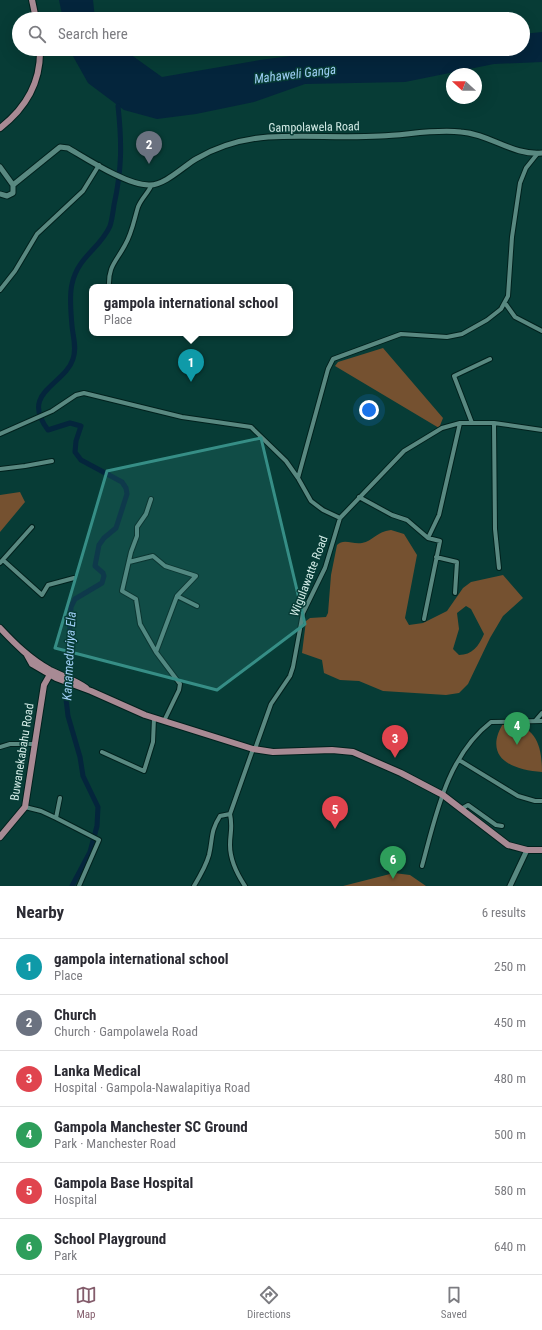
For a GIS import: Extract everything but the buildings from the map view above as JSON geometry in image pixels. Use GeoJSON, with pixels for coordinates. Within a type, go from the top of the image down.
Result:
{"type":"FeatureCollection","features":[{"type":"Feature","properties":{"kind":"main road"},"geometry":{"type":"LineString","coordinates":[[32,0],[35,12]]}},
{"type":"Feature","properties":{"kind":"main road"},"geometry":{"type":"LineString","coordinates":[[0,128],[22,108],[31,93],[39,74],[40,56]]}},
{"type":"Feature","properties":{"kind":"main road"},"geometry":{"type":"LineString","coordinates":[[0,628],[27,655],[32,664],[154,718],[254,749],[273,752],[332,750],[353,752],[401,773],[443,794],[508,845],[527,850],[542,850]]}},
{"type":"Feature","properties":{"kind":"main road","name":"Buwanekabahu Road"},"geometry":{"type":"LineString","coordinates":[[0,837],[25,806],[44,685],[43,679],[51,673]]}},
{"type":"Feature","properties":{"kind":"street","name":"Gampolawela Road"},"geometry":{"type":"LineString","coordinates":[[151,186],[178,173],[196,159],[237,141],[268,137],[355,137],[405,135],[428,131],[461,132],[474,134],[522,153],[540,153]]}},
{"type":"Feature","properties":{"kind":"street"},"geometry":{"type":"LineString","coordinates":[[13,185],[60,147],[68,148],[134,183],[151,186],[139,206],[135,223],[125,245],[114,262],[109,274],[109,284]]}},
{"type":"Feature","properties":{"kind":"street"},"geometry":{"type":"LineString","coordinates":[[298,478],[328,368],[333,359],[401,334],[447,337],[462,334],[487,320],[506,303],[508,296],[512,238],[520,183],[526,168],[540,153]]}},
{"type":"Feature","properties":{"kind":"street"},"geometry":{"type":"LineString","coordinates":[[0,290],[15,271],[37,234],[83,191],[99,165]]}},
{"type":"Feature","properties":{"kind":"street"},"geometry":{"type":"LineString","coordinates":[[0,167],[13,185],[13,193],[7,196],[0,194]]}},
{"type":"Feature","properties":{"kind":"street"},"geometry":{"type":"LineString","coordinates":[[506,303],[515,317],[542,331]]}},
{"type":"Feature","properties":{"kind":"street"},"geometry":{"type":"LineString","coordinates":[[472,423],[454,376],[490,359]]}},
{"type":"Feature","properties":{"kind":"street"},"geometry":{"type":"LineString","coordinates":[[0,434],[50,412],[76,395],[84,393],[182,417],[243,425],[258,432],[265,441],[286,461],[311,501],[323,510],[340,518]]}},
{"type":"Feature","properties":{"kind":"street"},"geometry":{"type":"LineString","coordinates":[[428,538],[438,515],[460,423]]}},
{"type":"Feature","properties":{"kind":"street","name":"Wigulawatte Road"},"geometry":{"type":"LineString","coordinates":[[230,814],[271,704],[290,676],[303,613],[325,568],[340,518],[404,451],[442,428],[460,423],[494,423],[536,431],[542,430]]}},
{"type":"Feature","properties":{"kind":"street"},"geometry":{"type":"LineString","coordinates":[[494,423],[495,529],[499,568]]}},
{"type":"Feature","properties":{"kind":"street"},"geometry":{"type":"LineString","coordinates":[[0,469],[52,461]]}},
{"type":"Feature","properties":{"kind":"street"},"geometry":{"type":"LineString","coordinates":[[359,497],[392,515],[407,520],[428,538],[440,541],[424,619]]}},
{"type":"Feature","properties":{"kind":"street"},"geometry":{"type":"LineString","coordinates":[[151,499],[146,514],[137,527],[137,536],[131,552],[122,591],[136,599],[140,624],[156,652],[180,684],[179,690],[164,721]]}},
{"type":"Feature","properties":{"kind":"street"},"geometry":{"type":"LineString","coordinates":[[32,527],[1,562],[42,594],[48,585],[74,578]]}},
{"type":"Feature","properties":{"kind":"street"},"geometry":{"type":"LineString","coordinates":[[129,562],[153,556],[165,566],[196,576],[177,596],[156,652]]}},
{"type":"Feature","properties":{"kind":"street"},"geometry":{"type":"LineString","coordinates":[[436,557],[457,562],[455,593]]}},
{"type":"Feature","properties":{"kind":"street"},"geometry":{"type":"LineString","coordinates":[[177,596],[197,606]]}},
{"type":"Feature","properties":{"kind":"street"},"geometry":{"type":"LineString","coordinates":[[536,720],[542,713]]}},
{"type":"Feature","properties":{"kind":"street"},"geometry":{"type":"LineString","coordinates":[[102,752],[144,771],[153,742],[154,718]]}},
{"type":"Feature","properties":{"kind":"street"},"geometry":{"type":"LineString","coordinates":[[422,866],[443,794],[469,743],[491,722],[542,721]]}},
{"type":"Feature","properties":{"kind":"street"},"geometry":{"type":"LineString","coordinates":[[0,747],[10,744],[34,744]]}},
{"type":"Feature","properties":{"kind":"street"},"geometry":{"type":"LineString","coordinates":[[459,760],[518,796],[535,801],[542,801]]}},
{"type":"Feature","properties":{"kind":"street"},"geometry":{"type":"LineString","coordinates":[[56,818],[60,798]]}},
{"type":"Feature","properties":{"kind":"street"},"geometry":{"type":"LineString","coordinates":[[461,809],[468,805],[496,825],[502,826]]}},
{"type":"Feature","properties":{"kind":"street"},"geometry":{"type":"LineString","coordinates":[[25,806],[41,811],[99,840],[79,886]]}},
{"type":"Feature","properties":{"kind":"street"},"geometry":{"type":"LineString","coordinates":[[194,886],[201,875],[208,855],[212,829],[220,816],[230,814],[233,826],[230,844],[233,862],[245,886]]}},
{"type":"Feature","properties":{"kind":"street"},"geometry":{"type":"LineString","coordinates":[[510,886],[527,850]]}},
{"type":"Feature","properties":{"kind":"highlighted area"},"geometry":{"type":"Polygon","coordinates":[[[261,438],[305,624],[217,690],[55,648],[107,471],[261,438]]]}},
{"type":"Feature","properties":{"kind":"shaded area"},"geometry":{"type":"Polygon","coordinates":[[[383,348],[443,418],[439,428],[335,366],[338,362],[383,348]]]}},
{"type":"Feature","properties":{"kind":"shaded area"},"geometry":{"type":"Polygon","coordinates":[[[20,492],[25,502],[0,532],[0,495],[20,492]]]}},
{"type":"Feature","properties":{"kind":"shaded area"},"geometry":{"type":"Polygon","coordinates":[[[391,530],[404,534],[417,555],[405,618],[409,625],[423,623],[447,611],[463,588],[471,582],[503,575],[523,598],[503,616],[490,638],[468,684],[459,693],[446,695],[383,691],[359,681],[340,680],[324,673],[322,660],[302,653],[306,621],[310,618],[326,617],[328,613],[331,575],[337,545],[343,542],[366,542],[378,534],[391,530]],[[466,606],[457,613],[459,629],[453,649],[459,655],[464,655],[471,652],[480,642],[484,634],[471,609],[466,606]]]}},
{"type":"Feature","properties":{"kind":"shaded area"},"geometry":{"type":"Polygon","coordinates":[[[504,722],[523,727],[530,731],[535,737],[542,762],[542,772],[531,771],[511,765],[498,753],[496,744],[498,734],[504,722]]]}},
{"type":"Feature","properties":{"kind":"shaded area"},"geometry":{"type":"Polygon","coordinates":[[[394,873],[410,875],[426,886],[343,886],[394,873]]]}},
{"type":"Feature","properties":{"kind":"water"},"geometry":{"type":"Polygon","coordinates":[[[59,0],[93,0],[94,12],[62,12],[59,0]]]}},
{"type":"Feature","properties":{"kind":"water","name":"Mahaweli Ganga"},"geometry":{"type":"Polygon","coordinates":[[[542,32],[542,62],[494,64],[474,68],[446,68],[446,74],[405,82],[305,84],[254,102],[196,114],[157,119],[124,110],[88,83],[73,56],[133,56],[162,77],[290,56],[530,56],[530,33],[542,32]]]}},
{"type":"Feature","properties":{"kind":"waterway","name":"Kanameduriya Ela"},"geometry":{"type":"LineString","coordinates":[[72,886],[90,852],[97,826],[98,807],[83,776],[80,757],[68,716],[66,699],[71,607],[75,599],[102,583],[104,576],[103,573],[95,566],[99,545],[104,538],[116,528],[127,494],[126,488],[122,482],[81,460],[75,452],[76,441],[81,426],[70,423],[48,430],[40,417],[39,407],[41,398],[62,376],[73,359],[75,347],[70,299],[75,274],[84,259],[101,241],[111,224],[120,168],[121,144],[118,106]]}},
{"type":"Feature","properties":{"kind":"place","name":"Church"},"geometry":{"type":"Point","coordinates":[149,164]}},
{"type":"Feature","properties":{"kind":"place","name":"gampola international school"},"geometry":{"type":"Point","coordinates":[191,382]}},
{"type":"Feature","properties":{"kind":"place","name":"Gampola Manchester SC Ground"},"geometry":{"type":"Point","coordinates":[517,745]}},
{"type":"Feature","properties":{"kind":"place","name":"Lanka Medical"},"geometry":{"type":"Point","coordinates":[395,758]}},
{"type":"Feature","properties":{"kind":"place","name":"Gampola Base Hospital"},"geometry":{"type":"Point","coordinates":[335,829]}},
{"type":"Feature","properties":{"kind":"place","name":"School Playground"},"geometry":{"type":"Point","coordinates":[393,879]}}]}
